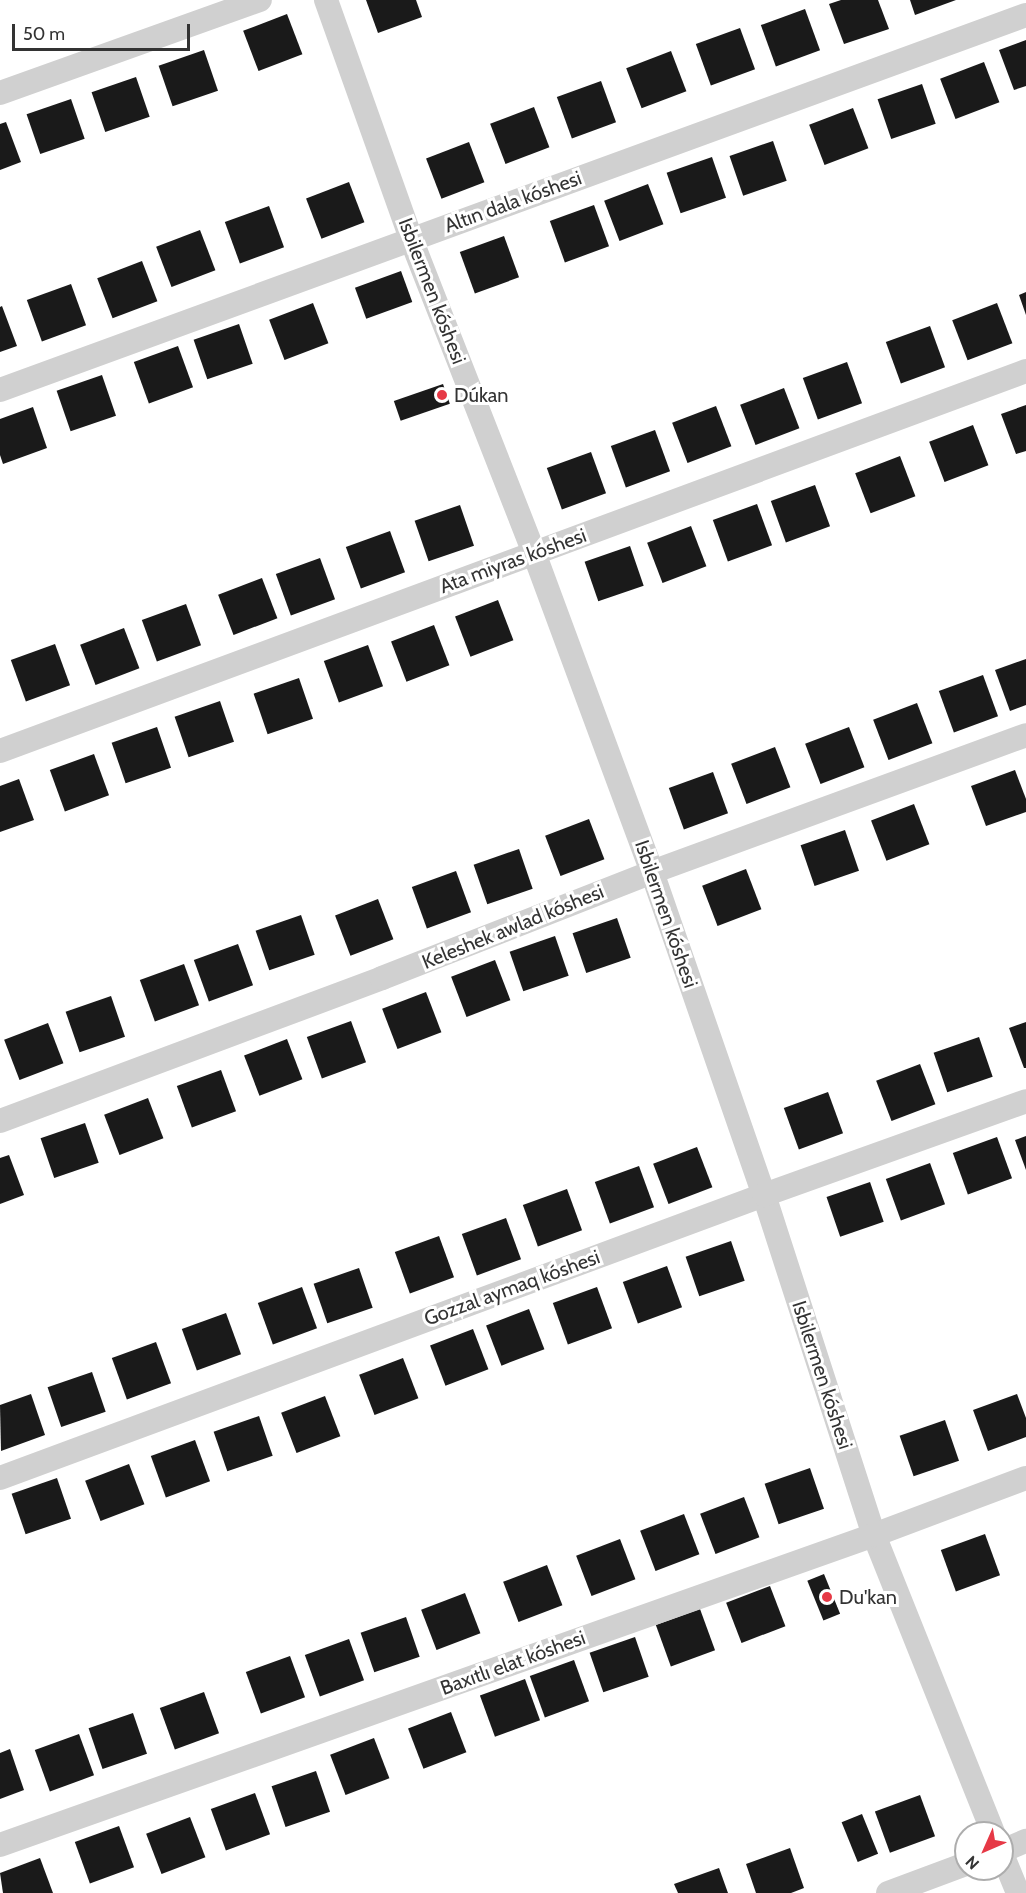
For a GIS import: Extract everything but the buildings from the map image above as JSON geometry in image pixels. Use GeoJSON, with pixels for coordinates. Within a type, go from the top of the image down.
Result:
{"type":"FeatureCollection","features":[{"type":"Feature","properties":{"kind":"street"},"geometry":{"type":"LineString","coordinates":[[0,93],[260,0]]}},
{"type":"Feature","properties":{"kind":"street","name":"Isbilermen kóshesi"},"geometry":{"type":"LineString","coordinates":[[326,0],[411,239],[534,553],[652,872],[764,1195],[874,1535],[988,1821]]}},
{"type":"Feature","properties":{"kind":"street","name":"Altın dala kóshesi"},"geometry":{"type":"LineString","coordinates":[[0,390],[1026,15]]}},
{"type":"Feature","properties":{"kind":"street","name":"Ata miyras kóshesi"},"geometry":{"type":"LineString","coordinates":[[0,752],[1026,371]]}},
{"type":"Feature","properties":{"kind":"street","name":"Keleshek awlad kóshesi"},"geometry":{"type":"LineString","coordinates":[[0,1121],[382,978],[652,872],[1026,735]]}},
{"type":"Feature","properties":{"kind":"street","name":"Gozzal aymaq kóshesi"},"geometry":{"type":"LineString","coordinates":[[0,1478],[764,1195],[1026,1101]]}},
{"type":"Feature","properties":{"kind":"street","name":"Baxıtlı elat kóshesi"},"geometry":{"type":"LineString","coordinates":[[0,1845],[1026,1479]]}},
{"type":"Feature","properties":{"kind":"street"},"geometry":{"type":"LineString","coordinates":[[888,1893],[954,1868]]}},
{"type":"Feature","properties":{"kind":"place","name":"Dúkan"},"geometry":{"type":"Point","coordinates":[442,395]}},
{"type":"Feature","properties":{"kind":"place","name":"Du'kan"},"geometry":{"type":"Point","coordinates":[827,1597]}}]}
